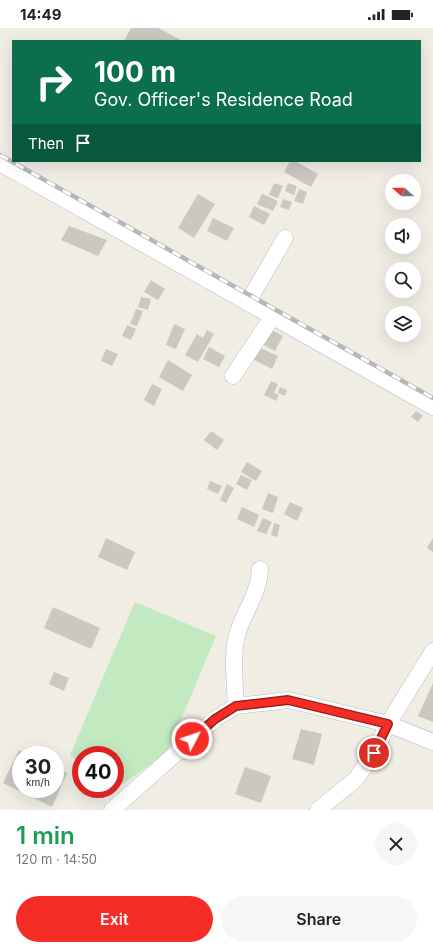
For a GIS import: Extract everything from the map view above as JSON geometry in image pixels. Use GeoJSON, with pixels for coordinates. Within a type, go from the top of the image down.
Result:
{"type":"FeatureCollection","features":[{"type":"Feature","properties":{"kind":"street"},"geometry":{"type":"LineString","coordinates":[[0,163],[433,407]]}},
{"type":"Feature","properties":{"kind":"street"},"geometry":{"type":"LineString","coordinates":[[248,302],[285,238]]}},
{"type":"Feature","properties":{"kind":"street"},"geometry":{"type":"LineString","coordinates":[[233,376],[273,316]]}},
{"type":"Feature","properties":{"kind":"street"},"geometry":{"type":"LineString","coordinates":[[236,706],[234,667],[236,638],[260,581],[260,569]]}},
{"type":"Feature","properties":{"kind":"street"},"geometry":{"type":"LineString","coordinates":[[318,810],[356,779],[374,753],[388,724],[433,651]]}},
{"type":"Feature","properties":{"kind":"street"},"geometry":{"type":"LineString","coordinates":[[112,810],[215,719],[236,706],[288,700],[388,724],[433,742]]}},
{"type":"Feature","properties":{"kind":"green space"},"geometry":{"type":"Polygon","coordinates":[[[135,602],[216,636],[167,753],[124,783],[124,746],[74,746],[135,602]]]}},
{"type":"Feature","properties":{"kind":"building"},"geometry":{"type":"Polygon","coordinates":[[[131,28],[158,28],[181,40],[125,40],[131,28]]]}},
{"type":"Feature","properties":{"kind":"building"},"geometry":{"type":"Polygon","coordinates":[[[289,162],[297,162],[318,174],[311,187],[284,172],[289,162]]]}},
{"type":"Feature","properties":{"kind":"building"},"geometry":{"type":"Polygon","coordinates":[[[274,183],[283,186],[278,198],[269,195],[274,183]]]}},
{"type":"Feature","properties":{"kind":"building"},"geometry":{"type":"Polygon","coordinates":[[[288,183],[297,186],[294,195],[285,191],[288,183]]]}},
{"type":"Feature","properties":{"kind":"building"},"geometry":{"type":"Polygon","coordinates":[[[299,189],[307,192],[303,204],[294,201],[299,189]]]}},
{"type":"Feature","properties":{"kind":"building"},"geometry":{"type":"Polygon","coordinates":[[[198,194],[215,204],[194,238],[178,228],[198,194]]]}},
{"type":"Feature","properties":{"kind":"building"},"geometry":{"type":"Polygon","coordinates":[[[262,194],[278,201],[273,211],[257,204],[262,194]]]}},
{"type":"Feature","properties":{"kind":"building"},"geometry":{"type":"Polygon","coordinates":[[[283,199],[292,202],[289,210],[280,207],[283,199]]]}},
{"type":"Feature","properties":{"kind":"building"},"geometry":{"type":"Polygon","coordinates":[[[254,206],[270,214],[264,225],[249,217],[254,206]]]}},
{"type":"Feature","properties":{"kind":"building"},"geometry":{"type":"Polygon","coordinates":[[[213,218],[234,228],[227,241],[207,231],[213,218]]]}},
{"type":"Feature","properties":{"kind":"building"},"geometry":{"type":"Polygon","coordinates":[[[69,226],[107,240],[98,256],[61,240],[69,226]]]}},
{"type":"Feature","properties":{"kind":"building"},"geometry":{"type":"Polygon","coordinates":[[[151,280],[165,289],[158,300],[144,292],[151,280]]]}},
{"type":"Feature","properties":{"kind":"building"},"geometry":{"type":"Polygon","coordinates":[[[141,297],[151,299],[148,310],[138,307],[141,297]]]}},
{"type":"Feature","properties":{"kind":"building"},"geometry":{"type":"Polygon","coordinates":[[[136,309],[143,311],[137,326],[130,324],[136,309]]]}},
{"type":"Feature","properties":{"kind":"building"},"geometry":{"type":"Polygon","coordinates":[[[174,324],[185,329],[176,349],[166,345],[174,324]]]}},
{"type":"Feature","properties":{"kind":"building"},"geometry":{"type":"Polygon","coordinates":[[[127,325],[136,329],[131,340],[122,336],[127,325]]]}},
{"type":"Feature","properties":{"kind":"building"},"geometry":{"type":"Polygon","coordinates":[[[270,329],[283,336],[275,351],[262,344],[270,329]]]}},
{"type":"Feature","properties":{"kind":"building"},"geometry":{"type":"Polygon","coordinates":[[[207,330],[214,334],[198,362],[185,355],[197,334],[203,338],[207,330]]]}},
{"type":"Feature","properties":{"kind":"building"},"geometry":{"type":"Polygon","coordinates":[[[209,347],[225,356],[219,367],[203,359],[209,347]]]}},
{"type":"Feature","properties":{"kind":"building"},"geometry":{"type":"Polygon","coordinates":[[[258,347],[278,356],[272,369],[252,359],[258,347]]]}},
{"type":"Feature","properties":{"kind":"building"},"geometry":{"type":"Polygon","coordinates":[[[106,349],[118,354],[112,366],[101,361],[106,349]]]}},
{"type":"Feature","properties":{"kind":"building"},"geometry":{"type":"Polygon","coordinates":[[[168,360],[192,375],[183,391],[159,377],[168,360]]]}},
{"type":"Feature","properties":{"kind":"building"},"geometry":{"type":"Polygon","coordinates":[[[271,381],[278,384],[274,393],[279,395],[276,401],[264,395],[271,381]]]}},
{"type":"Feature","properties":{"kind":"building"},"geometry":{"type":"Polygon","coordinates":[[[152,384],[162,389],[154,406],[144,400],[152,384]]]}},
{"type":"Feature","properties":{"kind":"building"},"geometry":{"type":"Polygon","coordinates":[[[280,387],[287,390],[285,396],[278,393],[280,387]]]}},
{"type":"Feature","properties":{"kind":"building"},"geometry":{"type":"Polygon","coordinates":[[[416,411],[423,416],[418,422],[411,417],[416,411]]]}},
{"type":"Feature","properties":{"kind":"building"},"geometry":{"type":"Polygon","coordinates":[[[211,431],[224,440],[217,450],[204,440],[211,431]]]}},
{"type":"Feature","properties":{"kind":"building"},"geometry":{"type":"Polygon","coordinates":[[[247,462],[262,471],[256,481],[241,472],[247,462]]]}},
{"type":"Feature","properties":{"kind":"building"},"geometry":{"type":"Polygon","coordinates":[[[241,475],[252,480],[247,490],[236,484],[241,475]]]}},
{"type":"Feature","properties":{"kind":"building"},"geometry":{"type":"Polygon","coordinates":[[[210,481],[222,486],[218,494],[207,489],[210,481]]]}},
{"type":"Feature","properties":{"kind":"building"},"geometry":{"type":"Polygon","coordinates":[[[227,484],[234,488],[226,503],[220,500],[227,484]]]}},
{"type":"Feature","properties":{"kind":"building"},"geometry":{"type":"Polygon","coordinates":[[[268,493],[278,497],[273,513],[262,509],[268,493]]]}},
{"type":"Feature","properties":{"kind":"building"},"geometry":{"type":"Polygon","coordinates":[[[290,502],[303,508],[297,521],[284,514],[290,502]]]}},
{"type":"Feature","properties":{"kind":"building"},"geometry":{"type":"Polygon","coordinates":[[[242,507],[259,515],[254,527],[237,519],[242,507]]]}},
{"type":"Feature","properties":{"kind":"building"},"geometry":{"type":"Polygon","coordinates":[[[263,518],[272,522],[266,534],[257,531],[263,518]]]}},
{"type":"Feature","properties":{"kind":"building"},"geometry":{"type":"Polygon","coordinates":[[[274,523],[280,525],[277,537],[271,535],[274,523]]]}},
{"type":"Feature","properties":{"kind":"building"},"geometry":{"type":"Polygon","coordinates":[[[106,538],[135,552],[127,570],[98,557],[106,538]]]}},
{"type":"Feature","properties":{"kind":"building"},"geometry":{"type":"Polygon","coordinates":[[[433,538],[433,552],[427,548],[433,538]]]}},
{"type":"Feature","properties":{"kind":"building"},"geometry":{"type":"Polygon","coordinates":[[[53,607],[100,628],[91,649],[44,628],[53,607]]]}},
{"type":"Feature","properties":{"kind":"building"},"geometry":{"type":"Polygon","coordinates":[[[54,672],[69,678],[64,691],[49,684],[54,672]]]}},
{"type":"Feature","properties":{"kind":"building"},"geometry":{"type":"Polygon","coordinates":[[[433,683],[433,722],[418,716],[433,683]]]}},
{"type":"Feature","properties":{"kind":"building"},"geometry":{"type":"Polygon","coordinates":[[[301,729],[322,734],[314,765],[292,759],[301,729]]]}},
{"type":"Feature","properties":{"kind":"building"},"geometry":{"type":"Polygon","coordinates":[[[12,764],[12,787],[3,783],[12,764]]]}},
{"type":"Feature","properties":{"kind":"building"},"geometry":{"type":"Polygon","coordinates":[[[245,767],[271,776],[261,803],[235,794],[245,767]]]}},
{"type":"Feature","properties":{"kind":"building"},"geometry":{"type":"Polygon","coordinates":[[[64,772],[67,773],[64,780],[64,772]]]}},
{"type":"Feature","properties":{"kind":"building"},"geometry":{"type":"Polygon","coordinates":[[[34,798],[56,798],[52,807],[34,798]]]}},
{"type":"Feature","properties":{"kind":"railway"},"geometry":{"type":"LineString","coordinates":[[0,155],[12,162]]}},
{"type":"Feature","properties":{"kind":"railway"},"geometry":{"type":"LineString","coordinates":[[12,162],[433,398]]}},
{"type":"Feature","properties":{"kind":"route"},"geometry":{"type":"LineString","coordinates":[[192,739],[215,719],[236,706],[288,700],[388,724],[374,753]]}}]}
